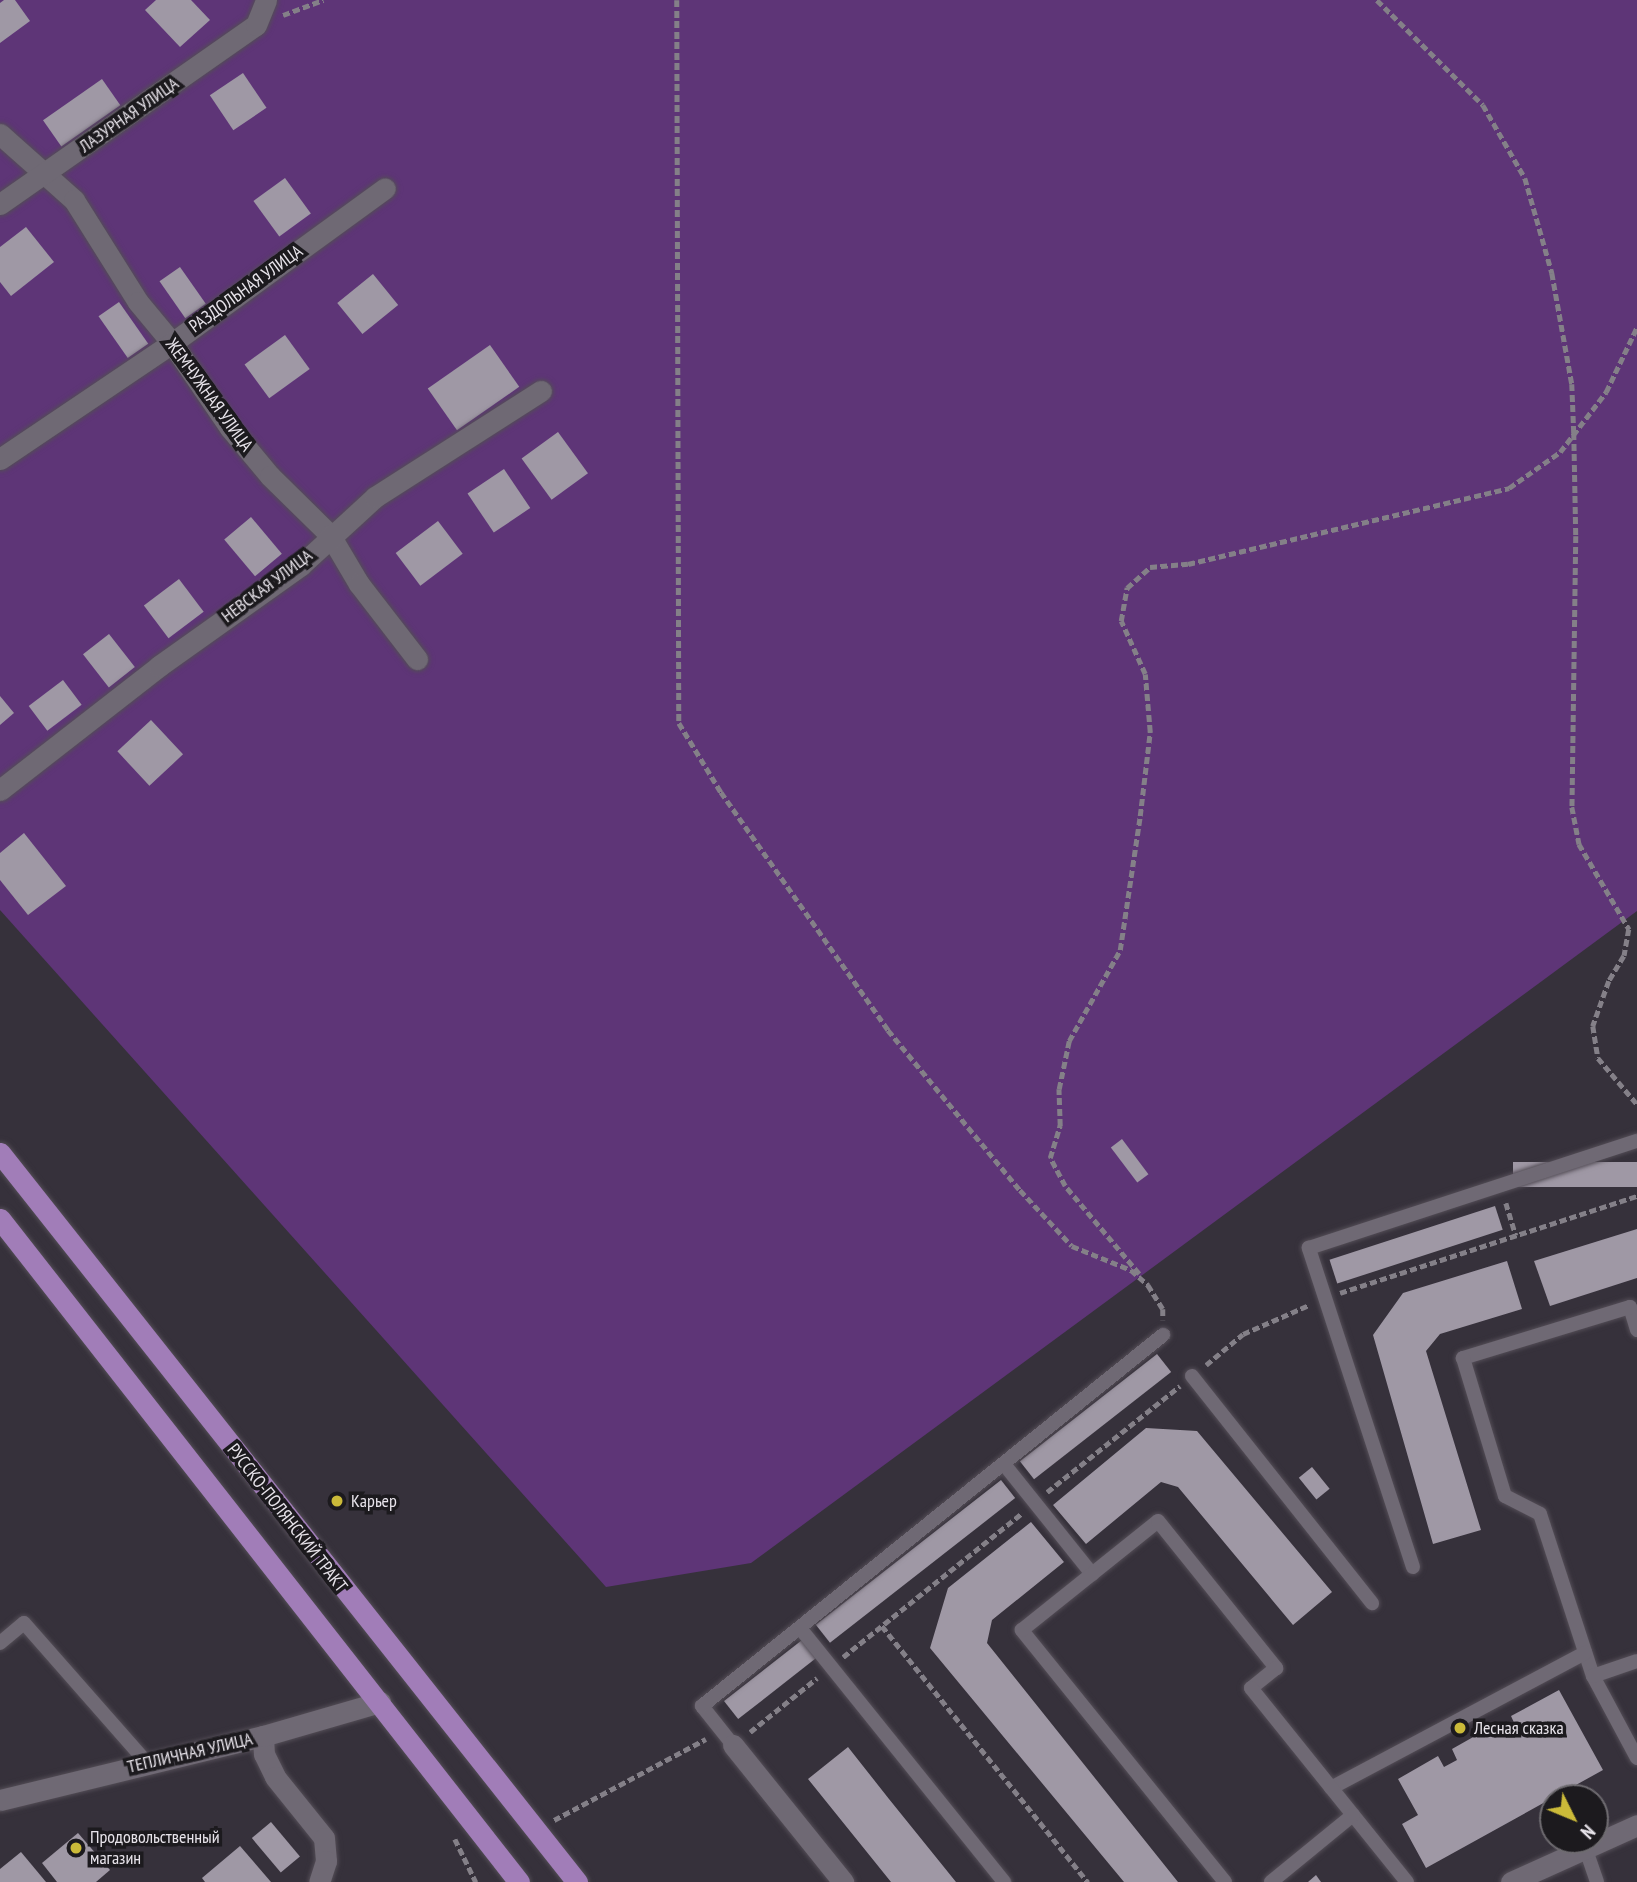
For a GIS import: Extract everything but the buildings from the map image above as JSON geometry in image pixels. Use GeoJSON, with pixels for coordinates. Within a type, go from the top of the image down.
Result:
{"type":"FeatureCollection","features":[{"type":"Feature","properties":{"kind":"main road","name":"РУССКО-ПОЛЯНСКИЙ ТРАКТ"},"geometry":{"type":"LineString","coordinates":[[0,1153],[577,1882]]}},
{"type":"Feature","properties":{"kind":"main road"},"geometry":{"type":"LineString","coordinates":[[0,1219],[520,1882]]}},
{"type":"Feature","properties":{"kind":"street"},"geometry":{"type":"LineString","coordinates":[[256,25],[266,0]]}},
{"type":"Feature","properties":{"kind":"street","name":"ЛАЗУРНАЯ УЛИЦА"},"geometry":{"type":"LineString","coordinates":[[0,204],[256,25]]}},
{"type":"Feature","properties":{"kind":"street","name":"ЖЕМЧУЖНАЯ УЛИЦА"},"geometry":{"type":"LineString","coordinates":[[0,134],[74,200],[138,302],[172,343],[230,428],[270,476],[330,536],[359,584],[417,659]]}},
{"type":"Feature","properties":{"kind":"street","name":"РАЗДОЛЬНАЯ УЛИЦА"},"geometry":{"type":"LineString","coordinates":[[0,459],[172,343],[385,188]]}},
{"type":"Feature","properties":{"kind":"street","name":"НЕВСКАЯ УЛИЦА"},"geometry":{"type":"LineString","coordinates":[[0,790],[159,666],[300,565],[375,496],[541,391]]}},
{"type":"Feature","properties":{"kind":"street","name":"ТЕПЛИЧНАЯ УЛИЦА"},"geometry":{"type":"LineString","coordinates":[[0,1800],[263,1737],[380,1702]]}},
{"type":"Feature","properties":{"kind":"street"},"geometry":{"type":"LineString","coordinates":[[263,1737],[264,1754],[275,1777],[324,1838],[326,1861],[319,1882]]}},
{"type":"Feature","properties":{"kind":"street"},"geometry":{"type":"LineString","coordinates":[[730,1740],[843,1882]]}},
{"type":"Feature","properties":{"kind":"street"},"geometry":{"type":"LineString","coordinates":[[1609,1837],[1637,1825]]}},
{"type":"Feature","properties":{"kind":"street"},"geometry":{"type":"LineString","coordinates":[[1511,1882],[1570,1854]]}},
{"type":"Feature","properties":{"kind":"lane"},"geometry":{"type":"LineString","coordinates":[[1413,1567],[1309,1248],[1637,1141]]}},
{"type":"Feature","properties":{"kind":"lane"},"geometry":{"type":"LineString","coordinates":[[1637,1330],[1630,1307],[1463,1358],[1505,1496],[1540,1514],[1592,1676],[1637,1758]]}},
{"type":"Feature","properties":{"kind":"lane"},"geometry":{"type":"LineString","coordinates":[[730,1740],[702,1706],[1163,1335]]}},
{"type":"Feature","properties":{"kind":"lane"},"geometry":{"type":"LineString","coordinates":[[1192,1376],[1372,1603]]}},
{"type":"Feature","properties":{"kind":"lane"},"geometry":{"type":"LineString","coordinates":[[1004,1464],[1092,1574]]}},
{"type":"Feature","properties":{"kind":"lane"},"geometry":{"type":"LineString","coordinates":[[1225,1882],[1022,1630],[1158,1521],[1276,1668],[1251,1688],[1407,1882]]}},
{"type":"Feature","properties":{"kind":"lane"},"geometry":{"type":"LineString","coordinates":[[0,1643],[24,1623],[147,1763]]}},
{"type":"Feature","properties":{"kind":"lane"},"geometry":{"type":"LineString","coordinates":[[800,1628],[1004,1882]]}},
{"type":"Feature","properties":{"kind":"lane"},"geometry":{"type":"LineString","coordinates":[[1331,1788],[1585,1653]]}},
{"type":"Feature","properties":{"kind":"lane"},"geometry":{"type":"LineString","coordinates":[[1592,1676],[1637,1661]]}},
{"type":"Feature","properties":{"kind":"lane"},"geometry":{"type":"LineString","coordinates":[[1271,1882],[1353,1815]]}},
{"type":"Feature","properties":{"kind":"lane"},"geometry":{"type":"LineString","coordinates":[[1587,1854],[1597,1882]]}},
{"type":"Feature","properties":{"kind":"path"},"geometry":{"type":"LineString","coordinates":[[256,25],[323,0]]}},
{"type":"Feature","properties":{"kind":"path"},"geometry":{"type":"LineString","coordinates":[[677,0],[679,723],[721,792],[888,1030],[1020,1190],[1072,1246],[1131,1270],[1149,1285]]}},
{"type":"Feature","properties":{"kind":"path"},"geometry":{"type":"LineString","coordinates":[[1377,0],[1483,105],[1525,178],[1552,273],[1572,384],[1574,433],[1576,536],[1572,807],[1580,844],[1629,929],[1624,956],[1609,981],[1594,1026],[1598,1058],[1637,1104]]}},
{"type":"Feature","properties":{"kind":"path"},"geometry":{"type":"LineString","coordinates":[[1163,1335],[1163,1308],[1149,1285],[1065,1186],[1050,1158],[1059,1126],[1059,1089],[1069,1041],[1120,950],[1140,816],[1150,732],[1145,674],[1121,621],[1127,588],[1150,567],[1188,564],[1509,488],[1560,452],[1606,392],[1637,327]]}},
{"type":"Feature","properties":{"kind":"path"},"geometry":{"type":"LineString","coordinates":[[1500,1186],[1516,1236]]}},
{"type":"Feature","properties":{"kind":"path"},"geometry":{"type":"LineString","coordinates":[[1326,1298],[1637,1196]]}},
{"type":"Feature","properties":{"kind":"path"},"geometry":{"type":"LineString","coordinates":[[882,1626],[1088,1882]]}},
{"type":"Feature","properties":{"kind":"path"},"geometry":{"type":"LineString","coordinates":[[546,1811],[555,1821],[709,1738],[730,1740]]}},
{"type":"Feature","properties":{"kind":"path"},"geometry":{"type":"LineString","coordinates":[[454,1837],[476,1882]]}},
{"type":"Feature","properties":{"kind":"shaded area"},"geometry":{"type":"Polygon","coordinates":[[[0,0],[1637,0],[1637,911],[751,1563],[606,1587],[0,910],[0,0]]]}},
{"type":"Feature","properties":{"kind":"place","name":"Карьер"},"geometry":{"type":"Point","coordinates":[337,1501]}},
{"type":"Feature","properties":{"kind":"place","name":"Лесная сказка"},"geometry":{"type":"Point","coordinates":[1460,1728]}},
{"type":"Feature","properties":{"kind":"place","name":"Продовольственный магазин"},"geometry":{"type":"Point","coordinates":[76,1848]}}]}
